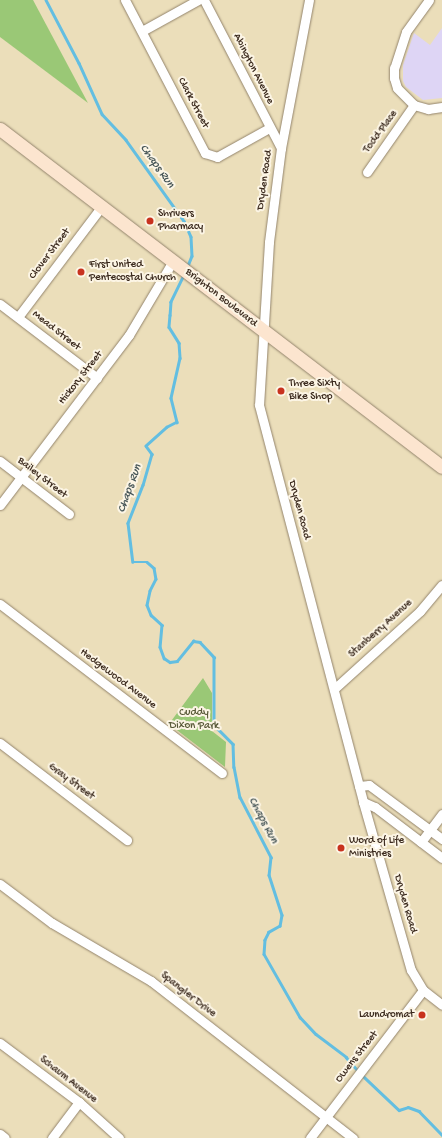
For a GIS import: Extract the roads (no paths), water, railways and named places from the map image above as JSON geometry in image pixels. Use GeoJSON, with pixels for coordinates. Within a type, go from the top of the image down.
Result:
{"type":"FeatureCollection","features":[{"type":"Feature","properties":{"kind":"street","name":"Clark Street"},"geometry":{"type":"LineString","coordinates":[[125,0],[205,153],[217,157],[269,128]]}},
{"type":"Feature","properties":{"kind":"street"},"geometry":{"type":"LineString","coordinates":[[142,31],[198,0]]}},
{"type":"Feature","properties":{"kind":"street","name":"Abington Avenue"},"geometry":{"type":"LineString","coordinates":[[204,0],[269,128],[281,148]]}},
{"type":"Feature","properties":{"kind":"street","name":"Dryden Road"},"geometry":{"type":"LineString","coordinates":[[310,0],[281,148],[269,242],[262,330],[259,405],[363,802],[411,970],[423,990],[442,1005]]}},
{"type":"Feature","properties":{"kind":"street"},"geometry":{"type":"LineString","coordinates":[[429,0],[406,32],[394,68],[397,88],[414,105],[428,109],[442,107]]}},
{"type":"Feature","properties":{"kind":"street","name":"Todd Place"},"geometry":{"type":"LineString","coordinates":[[367,172],[414,105]]}},
{"type":"Feature","properties":{"kind":"street","name":"Brighton Boulevard"},"geometry":{"type":"LineString","coordinates":[[0,129],[442,467]]}},
{"type":"Feature","properties":{"kind":"street","name":"Clover Street"},"geometry":{"type":"LineString","coordinates":[[18,317],[102,206]]}},
{"type":"Feature","properties":{"kind":"street","name":"Hickory Street"},"geometry":{"type":"LineString","coordinates":[[0,505],[147,309],[177,264]]}},
{"type":"Feature","properties":{"kind":"street","name":"Mead Street"},"geometry":{"type":"LineString","coordinates":[[0,304],[96,378]]}},
{"type":"Feature","properties":{"kind":"street","name":"Bailey Street"},"geometry":{"type":"LineString","coordinates":[[0,461],[69,514]]}},
{"type":"Feature","properties":{"kind":"street","name":"Stanberry Avenue"},"geometry":{"type":"LineString","coordinates":[[334,689],[420,611],[442,585]]}},
{"type":"Feature","properties":{"kind":"street","name":"Hedgewood Avenue"},"geometry":{"type":"LineString","coordinates":[[0,604],[222,773]]}},
{"type":"Feature","properties":{"kind":"street","name":"Gray Street"},"geometry":{"type":"LineString","coordinates":[[0,743],[127,840]]}},
{"type":"Feature","properties":{"kind":"street"},"geometry":{"type":"LineString","coordinates":[[359,786],[369,785],[442,839]]}},
{"type":"Feature","properties":{"kind":"street"},"geometry":{"type":"LineString","coordinates":[[363,802],[375,807],[442,858]]}},
{"type":"Feature","properties":{"kind":"street"},"geometry":{"type":"LineString","coordinates":[[421,842],[442,814]]}},
{"type":"Feature","properties":{"kind":"street","name":"Spangler Drive"},"geometry":{"type":"LineString","coordinates":[[0,884],[52,923],[151,981],[353,1138]]}},
{"type":"Feature","properties":{"kind":"street","name":"Owens Street"},"geometry":{"type":"LineString","coordinates":[[310,1138],[423,990]]}},
{"type":"Feature","properties":{"kind":"street","name":"Schaum Avenue"},"geometry":{"type":"LineString","coordinates":[[0,1043],[79,1102],[119,1138]]}},
{"type":"Feature","properties":{"kind":"street"},"geometry":{"type":"LineString","coordinates":[[52,1138],[79,1102]]}},
{"type":"Feature","properties":{"kind":"street"},"geometry":{"type":"LineString","coordinates":[[0,1134],[5,1138]]}},
{"type":"Feature","properties":{"kind":"waterway","name":"Chaps Run"},"geometry":{"type":"LineString","coordinates":[[46,0],[79,63],[102,114],[126,140],[184,221],[191,237],[192,256],[188,266]]}},
{"type":"Feature","properties":{"kind":"waterway","name":"Chaps Run"},"geometry":{"type":"LineString","coordinates":[[184,275],[171,302],[169,327],[179,343],[180,358],[171,398],[177,422],[167,427],[146,446],[152,454],[143,485],[128,523],[133,562],[147,562],[154,568],[156,579],[150,591],[147,605],[151,615],[162,625],[160,647],[164,658],[170,662],[177,661],[193,641],[200,642],[214,657],[214,725],[233,744],[234,767],[240,797],[271,857],[269,875],[282,915],[280,926],[269,932],[265,940],[264,954],[300,1017],[316,1034],[346,1057],[358,1071]]}},
{"type":"Feature","properties":{"kind":"waterway","name":"Chaps Run"},"geometry":{"type":"LineString","coordinates":[[362,1075],[399,1110],[408,1107],[419,1111],[442,1135]]}},
{"type":"Feature","properties":{"kind":"place","name":"Shrivers Pharmacy"},"geometry":{"type":"Point","coordinates":[150,221]}},
{"type":"Feature","properties":{"kind":"place","name":"First United Pentecostal Church"},"geometry":{"type":"Point","coordinates":[81,272]}},
{"type":"Feature","properties":{"kind":"place","name":"Three Sixty Bike Shop"},"geometry":{"type":"Point","coordinates":[281,391]}},
{"type":"Feature","properties":{"kind":"place","name":"Word of Life Ministries"},"geometry":{"type":"Point","coordinates":[341,848]}},
{"type":"Feature","properties":{"kind":"place","name":"Laundromat"},"geometry":{"type":"Point","coordinates":[422,1015]}},
{"type":"Feature","properties":{"kind":"park label","name":"Cuddy Dixon Park"},"geometry":{"type":"Point","coordinates":[194,720]}}]}
